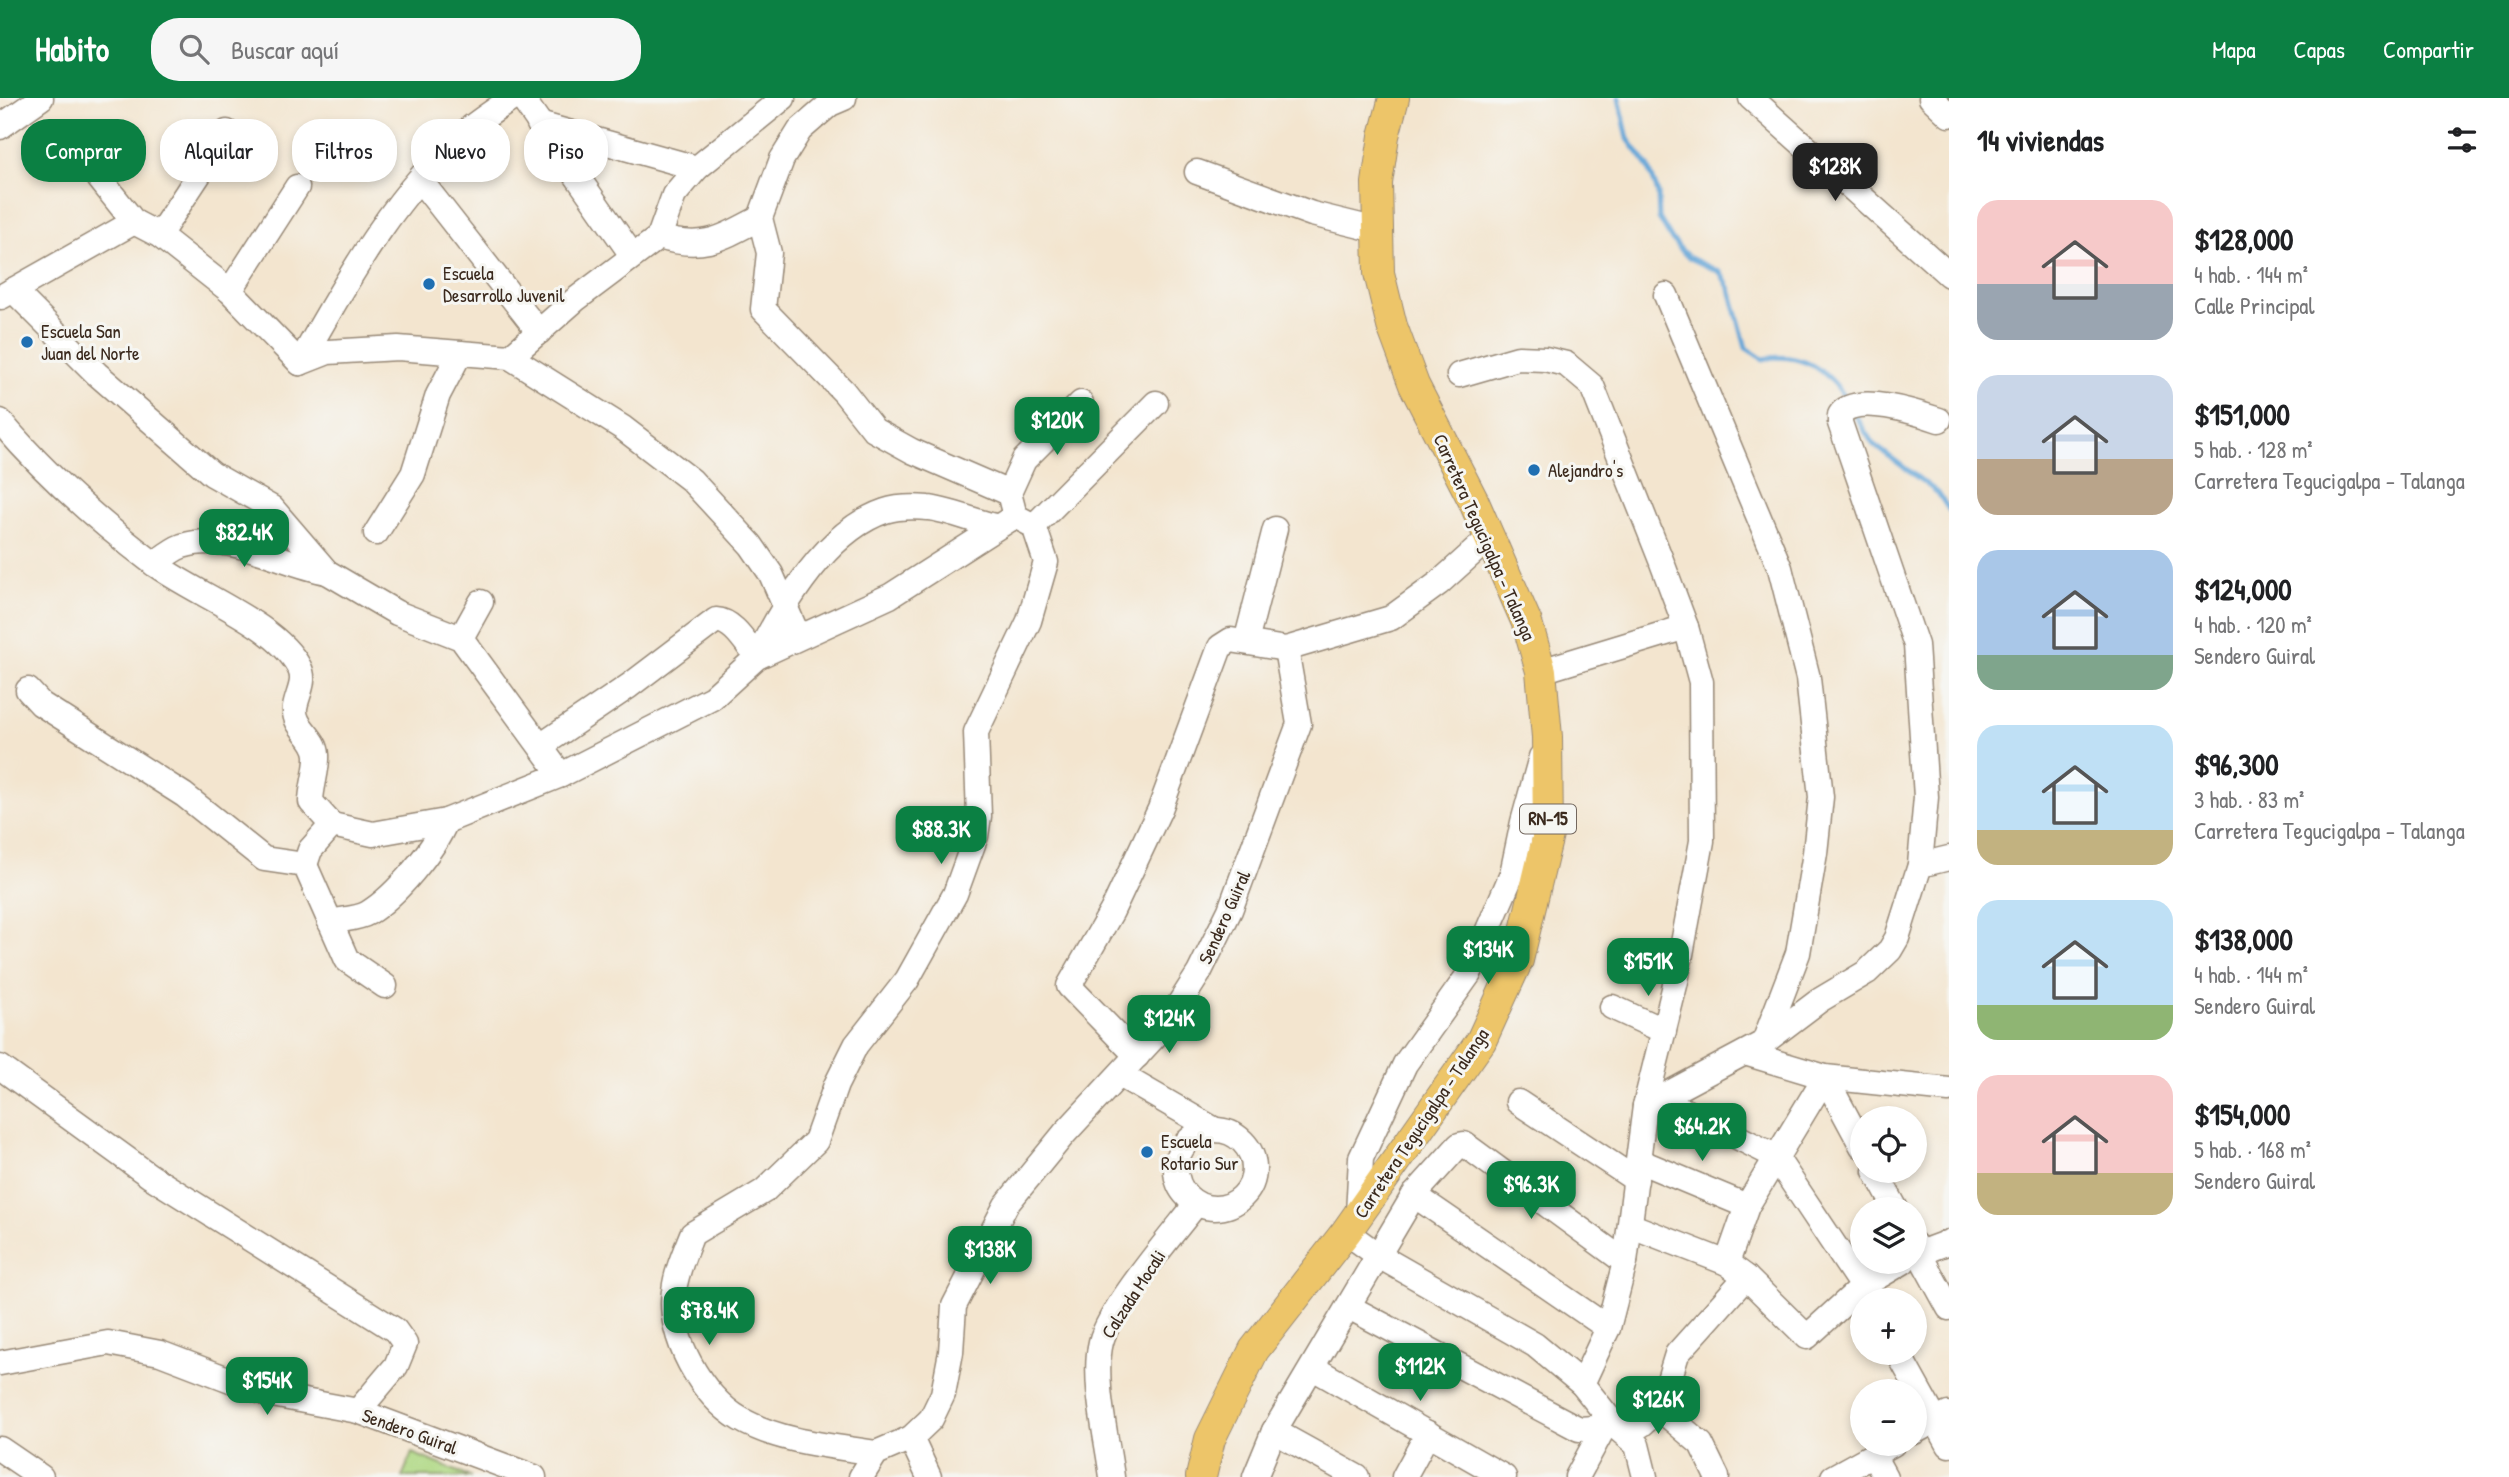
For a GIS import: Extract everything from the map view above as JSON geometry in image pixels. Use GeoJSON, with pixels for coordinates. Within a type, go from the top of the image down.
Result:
{"type":"FeatureCollection","features":[{"type":"Feature","properties":{"kind":"main road","name":"Carretera Tegucigalpa - Talanga"},"geometry":{"type":"LineString","coordinates":[[1200,1477],[1210,1439],[1254,1350],[1352,1223],[1481,1041],[1518,960],[1548,835],[1547,737],[1541,671],[1527,623],[1489,538],[1414,385],[1392,326],[1379,273],[1377,183],[1394,98]]}},
{"type":"Feature","properties":{"kind":"street"},"geometry":{"type":"LineString","coordinates":[[0,127],[41,98]]}},
{"type":"Feature","properties":{"kind":"street"},"geometry":{"type":"LineString","coordinates":[[483,119],[513,98]]}},
{"type":"Feature","properties":{"kind":"street"},"geometry":{"type":"LineString","coordinates":[[522,98],[536,119]]}},
{"type":"Feature","properties":{"kind":"street"},"geometry":{"type":"LineString","coordinates":[[510,356],[632,255],[659,237],[674,195],[697,168],[783,98]]}},
{"type":"Feature","properties":{"kind":"street"},"geometry":{"type":"LineString","coordinates":[[844,98],[830,104],[800,130],[782,159],[760,218],[769,253],[762,309],[844,392],[874,430],[1013,515],[1044,546],[1046,562],[1029,621],[976,732],[979,816],[976,836],[955,894],[907,980],[856,1045],[836,1086],[816,1141],[764,1191],[692,1234],[674,1291],[674,1314],[693,1368],[714,1397],[740,1419],[774,1433],[876,1453],[862,1477]]}},
{"type":"Feature","properties":{"kind":"street"},"geometry":{"type":"LineString","coordinates":[[1751,98],[1949,275]]}},
{"type":"Feature","properties":{"kind":"street"},"geometry":{"type":"LineString","coordinates":[[1931,98],[1949,115]]}},
{"type":"Feature","properties":{"kind":"street"},"geometry":{"type":"LineString","coordinates":[[608,143],[697,168]]}},
{"type":"Feature","properties":{"kind":"street"},"geometry":{"type":"LineString","coordinates":[[1197,172],[1312,214],[1377,230]]}},
{"type":"Feature","properties":{"kind":"street"},"geometry":{"type":"LineString","coordinates":[[102,182],[134,222],[159,235],[230,291],[300,362]]}},
{"type":"Feature","properties":{"kind":"street"},"geometry":{"type":"LineString","coordinates":[[159,235],[194,182]]}},
{"type":"Feature","properties":{"kind":"street"},"geometry":{"type":"LineString","coordinates":[[300,362],[363,253],[418,182]]}},
{"type":"Feature","properties":{"kind":"street"},"geometry":{"type":"LineString","coordinates":[[422,182],[539,332]]}},
{"type":"Feature","properties":{"kind":"street"},"geometry":{"type":"LineString","coordinates":[[580,182],[632,255]]}},
{"type":"Feature","properties":{"kind":"street"},"geometry":{"type":"LineString","coordinates":[[230,291],[297,187]]}},
{"type":"Feature","properties":{"kind":"street"},"geometry":{"type":"LineString","coordinates":[[659,237],[684,245],[702,244],[724,237],[760,218]]}},
{"type":"Feature","properties":{"kind":"street"},"geometry":{"type":"LineString","coordinates":[[134,222],[7,294],[212,474],[272,508],[327,572]]}},
{"type":"Feature","properties":{"kind":"street"},"geometry":{"type":"LineString","coordinates":[[1666,295],[1780,568],[1808,678],[1821,797],[1815,853],[1798,953],[1754,1048]]}},
{"type":"Feature","properties":{"kind":"street"},"geometry":{"type":"LineString","coordinates":[[300,362],[328,352],[398,348],[510,356],[623,428],[691,480],[751,545],[771,574],[798,636]]}},
{"type":"Feature","properties":{"kind":"street"},"geometry":{"type":"LineString","coordinates":[[376,533],[413,474],[438,395],[460,353]]}},
{"type":"Feature","properties":{"kind":"street"},"geometry":{"type":"LineString","coordinates":[[1459,375],[1518,358],[1545,359],[1566,365],[1592,386],[1686,628],[1701,682],[1702,841],[1637,1171],[1632,1226],[1625,1262],[1608,1328],[1582,1384]]}},
{"type":"Feature","properties":{"kind":"street"},"geometry":{"type":"LineString","coordinates":[[1013,515],[1024,460],[1081,403]]}},
{"type":"Feature","properties":{"kind":"street"},"geometry":{"type":"LineString","coordinates":[[0,421],[66,488],[154,564],[285,644],[301,669],[302,677],[295,708],[297,720],[314,742],[318,756],[311,802],[332,825],[373,834],[446,821],[561,775],[712,698],[757,657],[890,596],[943,564],[1013,515],[1156,403]]}},
{"type":"Feature","properties":{"kind":"street"},"geometry":{"type":"LineString","coordinates":[[1652,1102],[1754,1048],[1820,999],[1867,972],[1890,950],[1920,865],[1926,797],[1916,645],[1877,540],[1840,423],[1840,415],[1850,406],[1864,405],[1903,409],[1939,420]]}},
{"type":"Feature","properties":{"kind":"street"},"geometry":{"type":"LineString","coordinates":[[757,657],[783,606],[823,556],[855,527],[886,510],[930,508],[1013,515]]}},
{"type":"Feature","properties":{"kind":"street"},"geometry":{"type":"LineString","coordinates":[[1246,642],[1275,529]]}},
{"type":"Feature","properties":{"kind":"street"},"geometry":{"type":"LineString","coordinates":[[1137,1056],[1069,986],[1112,911],[1160,809],[1220,647],[1231,640],[1286,649],[1391,618],[1439,583],[1489,538]]}},
{"type":"Feature","properties":{"kind":"street"},"geometry":{"type":"LineString","coordinates":[[154,564],[182,546],[242,544],[287,562],[327,572],[397,613],[461,638],[561,775]]}},
{"type":"Feature","properties":{"kind":"street"},"geometry":{"type":"LineString","coordinates":[[461,638],[481,602]]}},
{"type":"Feature","properties":{"kind":"street"},"geometry":{"type":"LineString","coordinates":[[542,746],[629,686],[716,620],[725,621],[731,626],[757,657]]}},
{"type":"Feature","properties":{"kind":"street"},"geometry":{"type":"LineString","coordinates":[[1541,671],[1686,628]]}},
{"type":"Feature","properties":{"kind":"street","name":"Sendero Guiral"},"geometry":{"type":"LineString","coordinates":[[876,1453],[911,1438],[931,1419],[943,1394],[951,1352],[954,1306],[1002,1214],[1064,1134],[1167,1023],[1199,973],[1230,909],[1280,782],[1299,724],[1286,649]]}},
{"type":"Feature","properties":{"kind":"street"},"geometry":{"type":"LineString","coordinates":[[28,690],[41,704],[184,795],[264,859],[305,865]]}},
{"type":"Feature","properties":{"kind":"street"},"geometry":{"type":"LineString","coordinates":[[1547,737],[1523,822],[1512,874],[1469,974],[1405,1064],[1371,1136],[1358,1177],[1352,1223],[1379,1256],[1535,1345],[1582,1384],[1610,1429],[1637,1445],[1645,1477]]}},
{"type":"Feature","properties":{"kind":"street"},"geometry":{"type":"LineString","coordinates":[[330,922],[367,914],[414,870],[439,837],[446,821]]}},
{"type":"Feature","properties":{"kind":"street"},"geometry":{"type":"LineString","coordinates":[[332,825],[310,850],[305,865],[347,960],[385,986]]}},
{"type":"Feature","properties":{"kind":"street"},"geometry":{"type":"LineString","coordinates":[[1920,865],[1949,858]]}},
{"type":"Feature","properties":{"kind":"street"},"geometry":{"type":"LineString","coordinates":[[1612,1007],[1664,1031]]}},
{"type":"Feature","properties":{"kind":"street"},"geometry":{"type":"LineString","coordinates":[[1754,1048],[1825,1077],[1949,1090]]}},
{"type":"Feature","properties":{"kind":"street"},"geometry":{"type":"LineString","coordinates":[[0,1067],[150,1176],[395,1330],[405,1344],[396,1366],[358,1411]]}},
{"type":"Feature","properties":{"kind":"street"},"geometry":{"type":"LineString","coordinates":[[1121,1075],[1215,1130],[1238,1137],[1247,1145],[1253,1156],[1254,1179],[1241,1199],[1231,1205],[1208,1208],[1196,1204],[1179,1185],[1177,1159],[1191,1138],[1215,1130]]}},
{"type":"Feature","properties":{"kind":"street"},"geometry":{"type":"LineString","coordinates":[[1825,1077],[1850,1124]]}},
{"type":"Feature","properties":{"kind":"street"},"geometry":{"type":"LineString","coordinates":[[1349,1307],[1579,1429],[1642,1425],[1660,1409],[1676,1353],[1737,1270],[1747,1206],[1825,1077]]}},
{"type":"Feature","properties":{"kind":"street"},"geometry":{"type":"LineString","coordinates":[[1518,1102],[1637,1171],[1747,1206]]}},
{"type":"Feature","properties":{"kind":"street"},"geometry":{"type":"LineString","coordinates":[[1652,1102],[1775,1156],[1865,1288]]}},
{"type":"Feature","properties":{"kind":"street"},"geometry":{"type":"LineString","coordinates":[[1255,1477],[1274,1431],[1414,1195],[1459,1145],[1464,1143],[1625,1262]]}},
{"type":"Feature","properties":{"kind":"street"},"geometry":{"type":"LineString","coordinates":[[1414,1195],[1608,1328]]}},
{"type":"Feature","properties":{"kind":"street","name":"Calzada Mocali"},"geometry":{"type":"LineString","coordinates":[[1112,1477],[1101,1387],[1101,1342],[1122,1304],[1196,1204]]}},
{"type":"Feature","properties":{"kind":"street"},"geometry":{"type":"LineString","coordinates":[[1632,1226],[1737,1270],[1807,1338],[1850,1306]]}},
{"type":"Feature","properties":{"kind":"street"},"geometry":{"type":"LineString","coordinates":[[1927,1249],[1949,1242]]}},
{"type":"Feature","properties":{"kind":"street"},"geometry":{"type":"LineString","coordinates":[[1874,1288],[1889,1274]]}},
{"type":"Feature","properties":{"kind":"street"},"geometry":{"type":"LineString","coordinates":[[1927,1274],[1949,1308]]}},
{"type":"Feature","properties":{"kind":"street","name":"Sendero Guiral"},"geometry":{"type":"LineString","coordinates":[[0,1363],[107,1343],[160,1353],[267,1394],[358,1411],[534,1477]]}},
{"type":"Feature","properties":{"kind":"street"},"geometry":{"type":"LineString","coordinates":[[1904,1365],[1933,1422],[1949,1445]]}},
{"type":"Feature","properties":{"kind":"street"},"geometry":{"type":"LineString","coordinates":[[1313,1368],[1504,1477]]}},
{"type":"Feature","properties":{"kind":"street"},"geometry":{"type":"LineString","coordinates":[[1660,1409],[1701,1444],[1717,1477]]}},
{"type":"Feature","properties":{"kind":"street"},"geometry":{"type":"LineString","coordinates":[[1577,1477],[1610,1429]]}},
{"type":"Feature","properties":{"kind":"street"},"geometry":{"type":"LineString","coordinates":[[1274,1431],[1357,1477]]}},
{"type":"Feature","properties":{"kind":"street"},"geometry":{"type":"LineString","coordinates":[[1404,1477],[1428,1433]]}},
{"type":"Feature","properties":{"kind":"street"},"geometry":{"type":"LineString","coordinates":[[911,1438],[929,1477]]}},
{"type":"Feature","properties":{"kind":"street"},"geometry":{"type":"LineString","coordinates":[[0,1449],[41,1477]]}},
{"type":"Feature","properties":{"kind":"street"},"geometry":{"type":"LineString","coordinates":[[1833,1477],[1870,1456]]}},
{"type":"Feature","properties":{"kind":"street"},"geometry":{"type":"LineString","coordinates":[[1884,1456],[1885,1477]]}},
{"type":"Feature","properties":{"kind":"green space"},"geometry":{"type":"Polygon","coordinates":[[[412,1453],[471,1477],[402,1477],[412,1453]]]}},
{"type":"Feature","properties":{"kind":"waterway"},"geometry":{"type":"LineString","coordinates":[[1619,98],[1628,139],[1648,166],[1658,193],[1659,218],[1672,240],[1688,257],[1720,272],[1730,289],[1746,348],[1763,359],[1789,358],[1812,365],[1831,380],[1847,401]]}},
{"type":"Feature","properties":{"kind":"waterway"},"geometry":{"type":"LineString","coordinates":[[1853,412],[1873,444],[1938,493],[1949,510]]}},
{"type":"Feature","properties":{"kind":"place","name":"Escuela Desarrollo Juvenil"},"geometry":{"type":"Point","coordinates":[429,284]}},
{"type":"Feature","properties":{"kind":"place","name":"Escuela San Juan del Norte"},"geometry":{"type":"Point","coordinates":[27,342]}},
{"type":"Feature","properties":{"kind":"place","name":"Alejandro's"},"geometry":{"type":"Point","coordinates":[1534,470]}},
{"type":"Feature","properties":{"kind":"place","name":"Escuela Rotario Sur"},"geometry":{"type":"Point","coordinates":[1147,1152]}}]}
